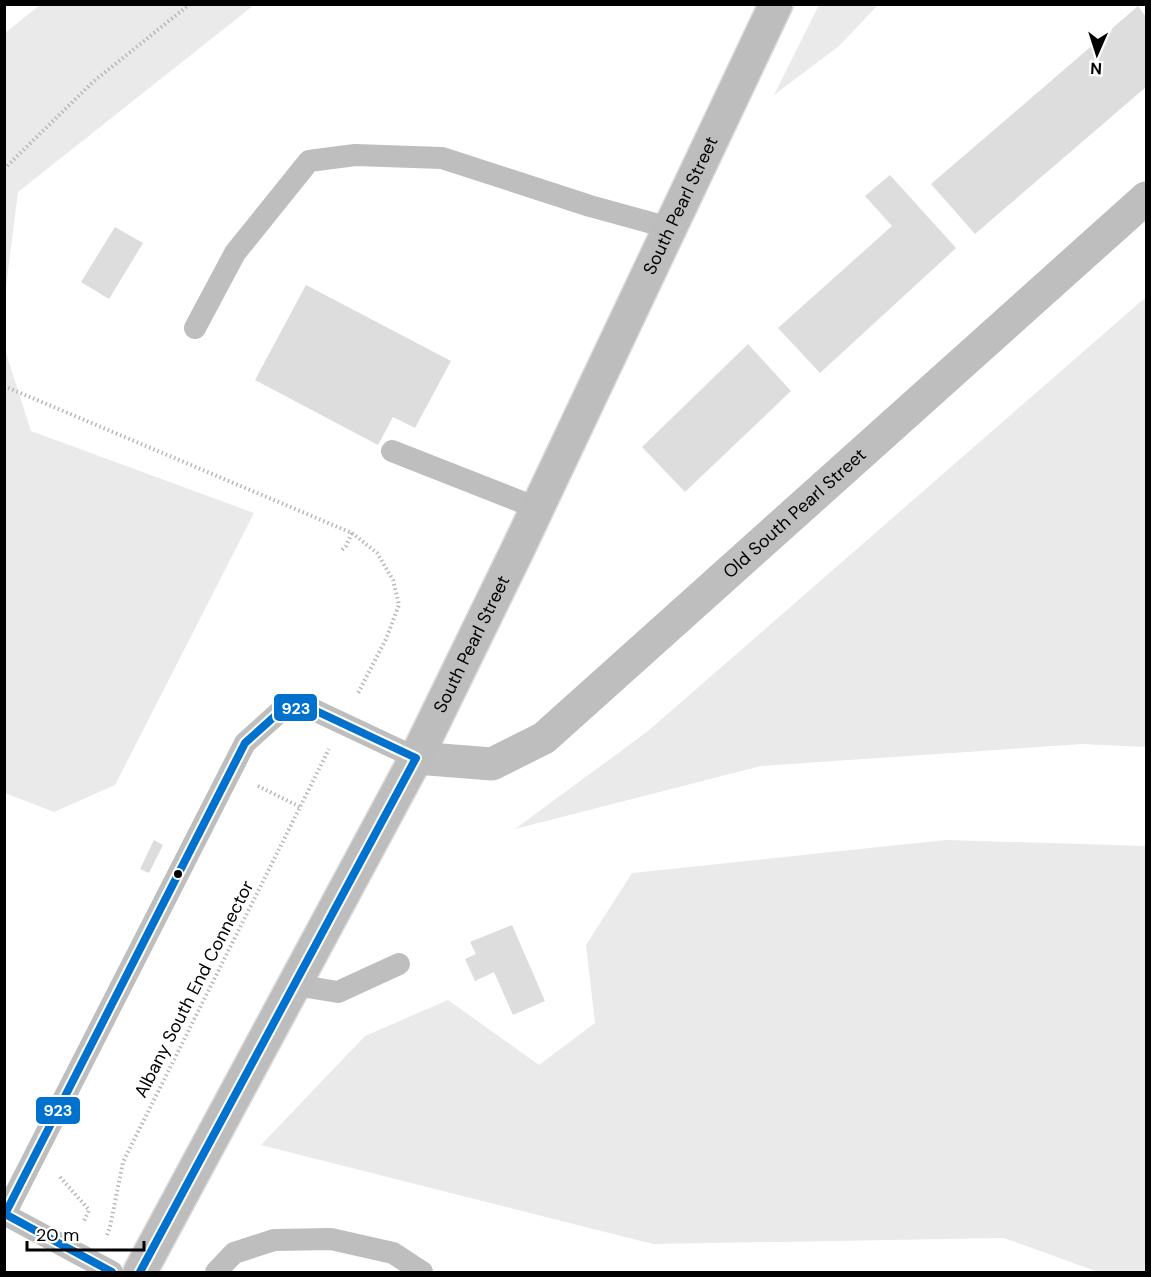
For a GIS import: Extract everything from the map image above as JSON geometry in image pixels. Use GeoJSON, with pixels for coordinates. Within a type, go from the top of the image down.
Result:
{"type":"FeatureCollection","features":[{"type":"Feature","properties":{"kind":"main road","name":"South Pearl Street"},"geometry":{"type":"LineString","coordinates":[[140,1272],[416,758],[776,4]]}},
{"type":"Feature","properties":{"kind":"street","name":"Old South Pearl Street"},"geometry":{"type":"LineString","coordinates":[[416,758],[492,764],[544,738],[1146,198]]}},
{"type":"Feature","properties":{"kind":"lane"},"geometry":{"type":"LineString","coordinates":[[195,328],[235,253],[309,161],[355,155],[442,158],[590,206],[670,228]]}},
{"type":"Feature","properties":{"kind":"lane"},"geometry":{"type":"LineString","coordinates":[[392,451],[537,508]]}},
{"type":"Feature","properties":{"kind":"lane"},"geometry":{"type":"LineString","coordinates":[[103,1267],[5,1214],[245,744],[285,707],[312,709],[416,758]]}},
{"type":"Feature","properties":{"kind":"lane"},"geometry":{"type":"LineString","coordinates":[[295,985],[338,992],[399,964]]}},
{"type":"Feature","properties":{"kind":"lane"},"geometry":{"type":"LineString","coordinates":[[216,1272],[234,1253],[274,1240],[330,1239],[393,1253],[422,1272]]}},
{"type":"Feature","properties":{"kind":"path"},"geometry":{"type":"LineString","coordinates":[[4,169],[93,82],[190,4]]}},
{"type":"Feature","properties":{"kind":"path","name":"Albany South End Connector"},"geometry":{"type":"LineString","coordinates":[[4,386],[352,533],[377,553],[393,580],[399,605],[386,639],[123,1162],[103,1267]]}},
{"type":"Feature","properties":{"kind":"path"},"geometry":{"type":"LineString","coordinates":[[341,551],[352,533]]}},
{"type":"Feature","properties":{"kind":"shaded area"},"geometry":{"type":"Polygon","coordinates":[[[40,5],[254,5],[18,192],[5,295],[5,33],[40,5]]]}},
{"type":"Feature","properties":{"kind":"shaded area"},"geometry":{"type":"Polygon","coordinates":[[[819,5],[878,5],[839,46],[774,95],[819,5]]]}},
{"type":"Feature","properties":{"kind":"shaded area"},"geometry":{"type":"Polygon","coordinates":[[[1146,297],[1146,747],[1082,744],[761,766],[515,829],[648,731],[1146,297]]]}},
{"type":"Feature","properties":{"kind":"shaded area"},"geometry":{"type":"Polygon","coordinates":[[[4,347],[31,431],[254,513],[115,785],[54,812],[5,793],[4,347]]]}},
{"type":"Feature","properties":{"kind":"shaded area"},"geometry":{"type":"Polygon","coordinates":[[[946,840],[1146,846],[1146,1272],[1098,1272],[1004,1238],[653,1244],[261,1145],[365,1036],[448,1000],[539,1065],[595,1023],[586,945],[632,873],[946,840]]]}},
{"type":"Feature","properties":{"kind":"building"},"geometry":{"type":"Polygon","coordinates":[[[1138,6],[1146,17],[1146,87],[975,234],[931,184],[1138,6]]]}},
{"type":"Feature","properties":{"kind":"building"},"geometry":{"type":"Polygon","coordinates":[[[890,175],[956,248],[820,373],[778,328],[892,226],[865,196],[890,175]]]}},
{"type":"Feature","properties":{"kind":"building"},"geometry":{"type":"Polygon","coordinates":[[[115,227],[143,243],[109,299],[81,282],[115,227]]]}},
{"type":"Feature","properties":{"kind":"building"},"geometry":{"type":"Polygon","coordinates":[[[306,285],[451,361],[415,428],[393,417],[378,445],[255,380],[306,285]]]}},
{"type":"Feature","properties":{"kind":"building"},"geometry":{"type":"Polygon","coordinates":[[[748,344],[791,391],[685,492],[642,447],[748,344]]]}},
{"type":"Feature","properties":{"kind":"building"},"geometry":{"type":"Polygon","coordinates":[[[154,840],[163,845],[149,873],[140,869],[154,840]]]}},
{"type":"Feature","properties":{"kind":"building"},"geometry":{"type":"Polygon","coordinates":[[[512,925],[545,1001],[513,1015],[494,972],[475,981],[465,959],[476,954],[470,942],[512,925]]]}},
{"type":"Feature","properties":{"kind":"transit line","name":"923"},"geometry":{"type":"LineString","coordinates":[[112,1272],[5,1214],[245,743],[285,707],[312,709],[416,758],[140,1272]]}}]}
